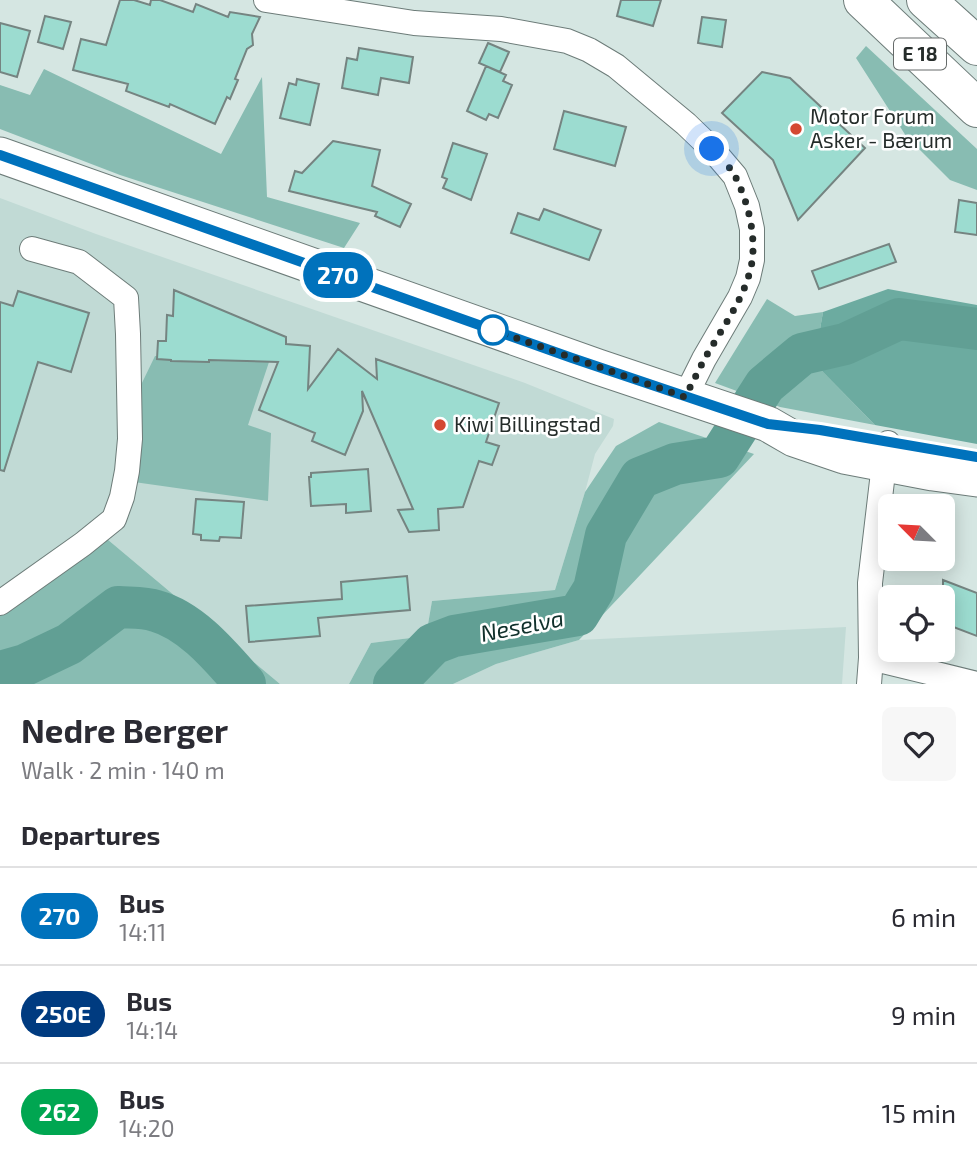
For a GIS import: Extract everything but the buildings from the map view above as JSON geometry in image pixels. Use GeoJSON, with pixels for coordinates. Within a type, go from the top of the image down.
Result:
{"type":"FeatureCollection","features":[{"type":"Feature","properties":{"kind":"highway","name":"E 18"},"geometry":{"type":"LineString","coordinates":[[863,0],[977,108]]}},
{"type":"Feature","properties":{"kind":"highway","name":"E 18"},"geometry":{"type":"LineString","coordinates":[[926,0],[977,46]]}},
{"type":"Feature","properties":{"kind":"main road"},"geometry":{"type":"LineString","coordinates":[[0,155],[685,397],[768,424],[820,430],[886,453],[977,479]]}},
{"type":"Feature","properties":{"kind":"main road"},"geometry":{"type":"LineString","coordinates":[[886,453],[977,457]]}},
{"type":"Feature","properties":{"kind":"street"},"geometry":{"type":"LineString","coordinates":[[266,0],[414,23],[501,29],[566,41],[589,50],[616,66],[686,124],[735,176],[747,206],[752,229],[752,260],[740,297],[685,397]]}},
{"type":"Feature","properties":{"kind":"street"},"geometry":{"type":"LineString","coordinates":[[0,603],[114,519],[122,497],[130,439],[126,298],[79,262],[32,249]]}},
{"type":"Feature","properties":{"kind":"street"},"geometry":{"type":"LineString","coordinates":[[869,684],[870,583],[886,453]]}},
{"type":"Feature","properties":{"kind":"street"},"geometry":{"type":"LineString","coordinates":[[871,658],[977,684]]}},
{"type":"Feature","properties":{"kind":"shaded area"},"geometry":{"type":"Polygon","coordinates":[[[0,198],[525,383],[614,419],[613,426],[595,454],[555,590],[432,601],[426,636],[371,643],[349,684],[280,684],[107,539],[0,602],[0,198]]]}},
{"type":"Feature","properties":{"kind":"shaded area"},"geometry":{"type":"Polygon","coordinates":[[[846,627],[842,684],[453,684],[496,664],[579,640],[846,627]]]}},
{"type":"Feature","properties":{"kind":"green space"},"geometry":{"type":"Polygon","coordinates":[[[866,46],[977,149],[977,190],[950,180],[906,136],[856,58],[866,46]]]}},
{"type":"Feature","properties":{"kind":"green space"},"geometry":{"type":"Polygon","coordinates":[[[44,69],[221,154],[262,77],[267,197],[360,223],[344,248],[120,175],[0,129],[0,85],[30,95],[44,69]]]}},
{"type":"Feature","properties":{"kind":"green space"},"geometry":{"type":"Polygon","coordinates":[[[888,289],[977,305],[977,444],[875,425],[814,363],[823,312],[888,289]]]}},
{"type":"Feature","properties":{"kind":"green space"},"geometry":{"type":"Polygon","coordinates":[[[767,299],[795,316],[823,312],[814,363],[875,425],[780,407],[715,383],[767,299]]]}},
{"type":"Feature","properties":{"kind":"green space"},"geometry":{"type":"Polygon","coordinates":[[[155,356],[269,362],[248,425],[271,433],[268,501],[134,482],[140,387],[155,356]]]}},
{"type":"Feature","properties":{"kind":"green space"},"geometry":{"type":"Polygon","coordinates":[[[659,422],[754,454],[579,640],[496,664],[453,684],[349,684],[371,643],[426,636],[432,601],[555,590],[585,492],[616,446],[659,422]]]}},
{"type":"Feature","properties":{"kind":"green space"},"geometry":{"type":"Polygon","coordinates":[[[107,539],[280,684],[0,684],[0,602],[107,539]]]}},
{"type":"Feature","properties":{"kind":"waterway","name":"Neselva"},"geometry":{"type":"LineString","coordinates":[[394,684],[433,644],[454,636],[578,615],[594,589],[606,535],[640,478],[675,464],[719,457],[765,385],[802,354],[845,344],[899,319],[977,329]]}},
{"type":"Feature","properties":{"kind":"waterway","name":"Neselva"},"geometry":{"type":"LineString","coordinates":[[0,672],[25,665],[69,644],[118,607],[156,611],[182,623],[205,641],[245,684]]}},
{"type":"Feature","properties":{"kind":"bus line","name":"270"},"geometry":{"type":"LineString","coordinates":[[0,155],[572,358],[768,424],[820,430],[977,457]]}},
{"type":"Feature","properties":{"kind":"place","name":"Motor Forum Asker - Bærum"},"geometry":{"type":"Point","coordinates":[796,129]}},
{"type":"Feature","properties":{"kind":"place","name":"Kiwi Billingstad"},"geometry":{"type":"Point","coordinates":[440,425]}},
{"type":"Feature","properties":{"kind":"route"},"geometry":{"type":"LineString","coordinates":[[493,330],[685,397],[740,297],[752,260],[752,229],[747,206],[735,176],[712,149]]}}]}
